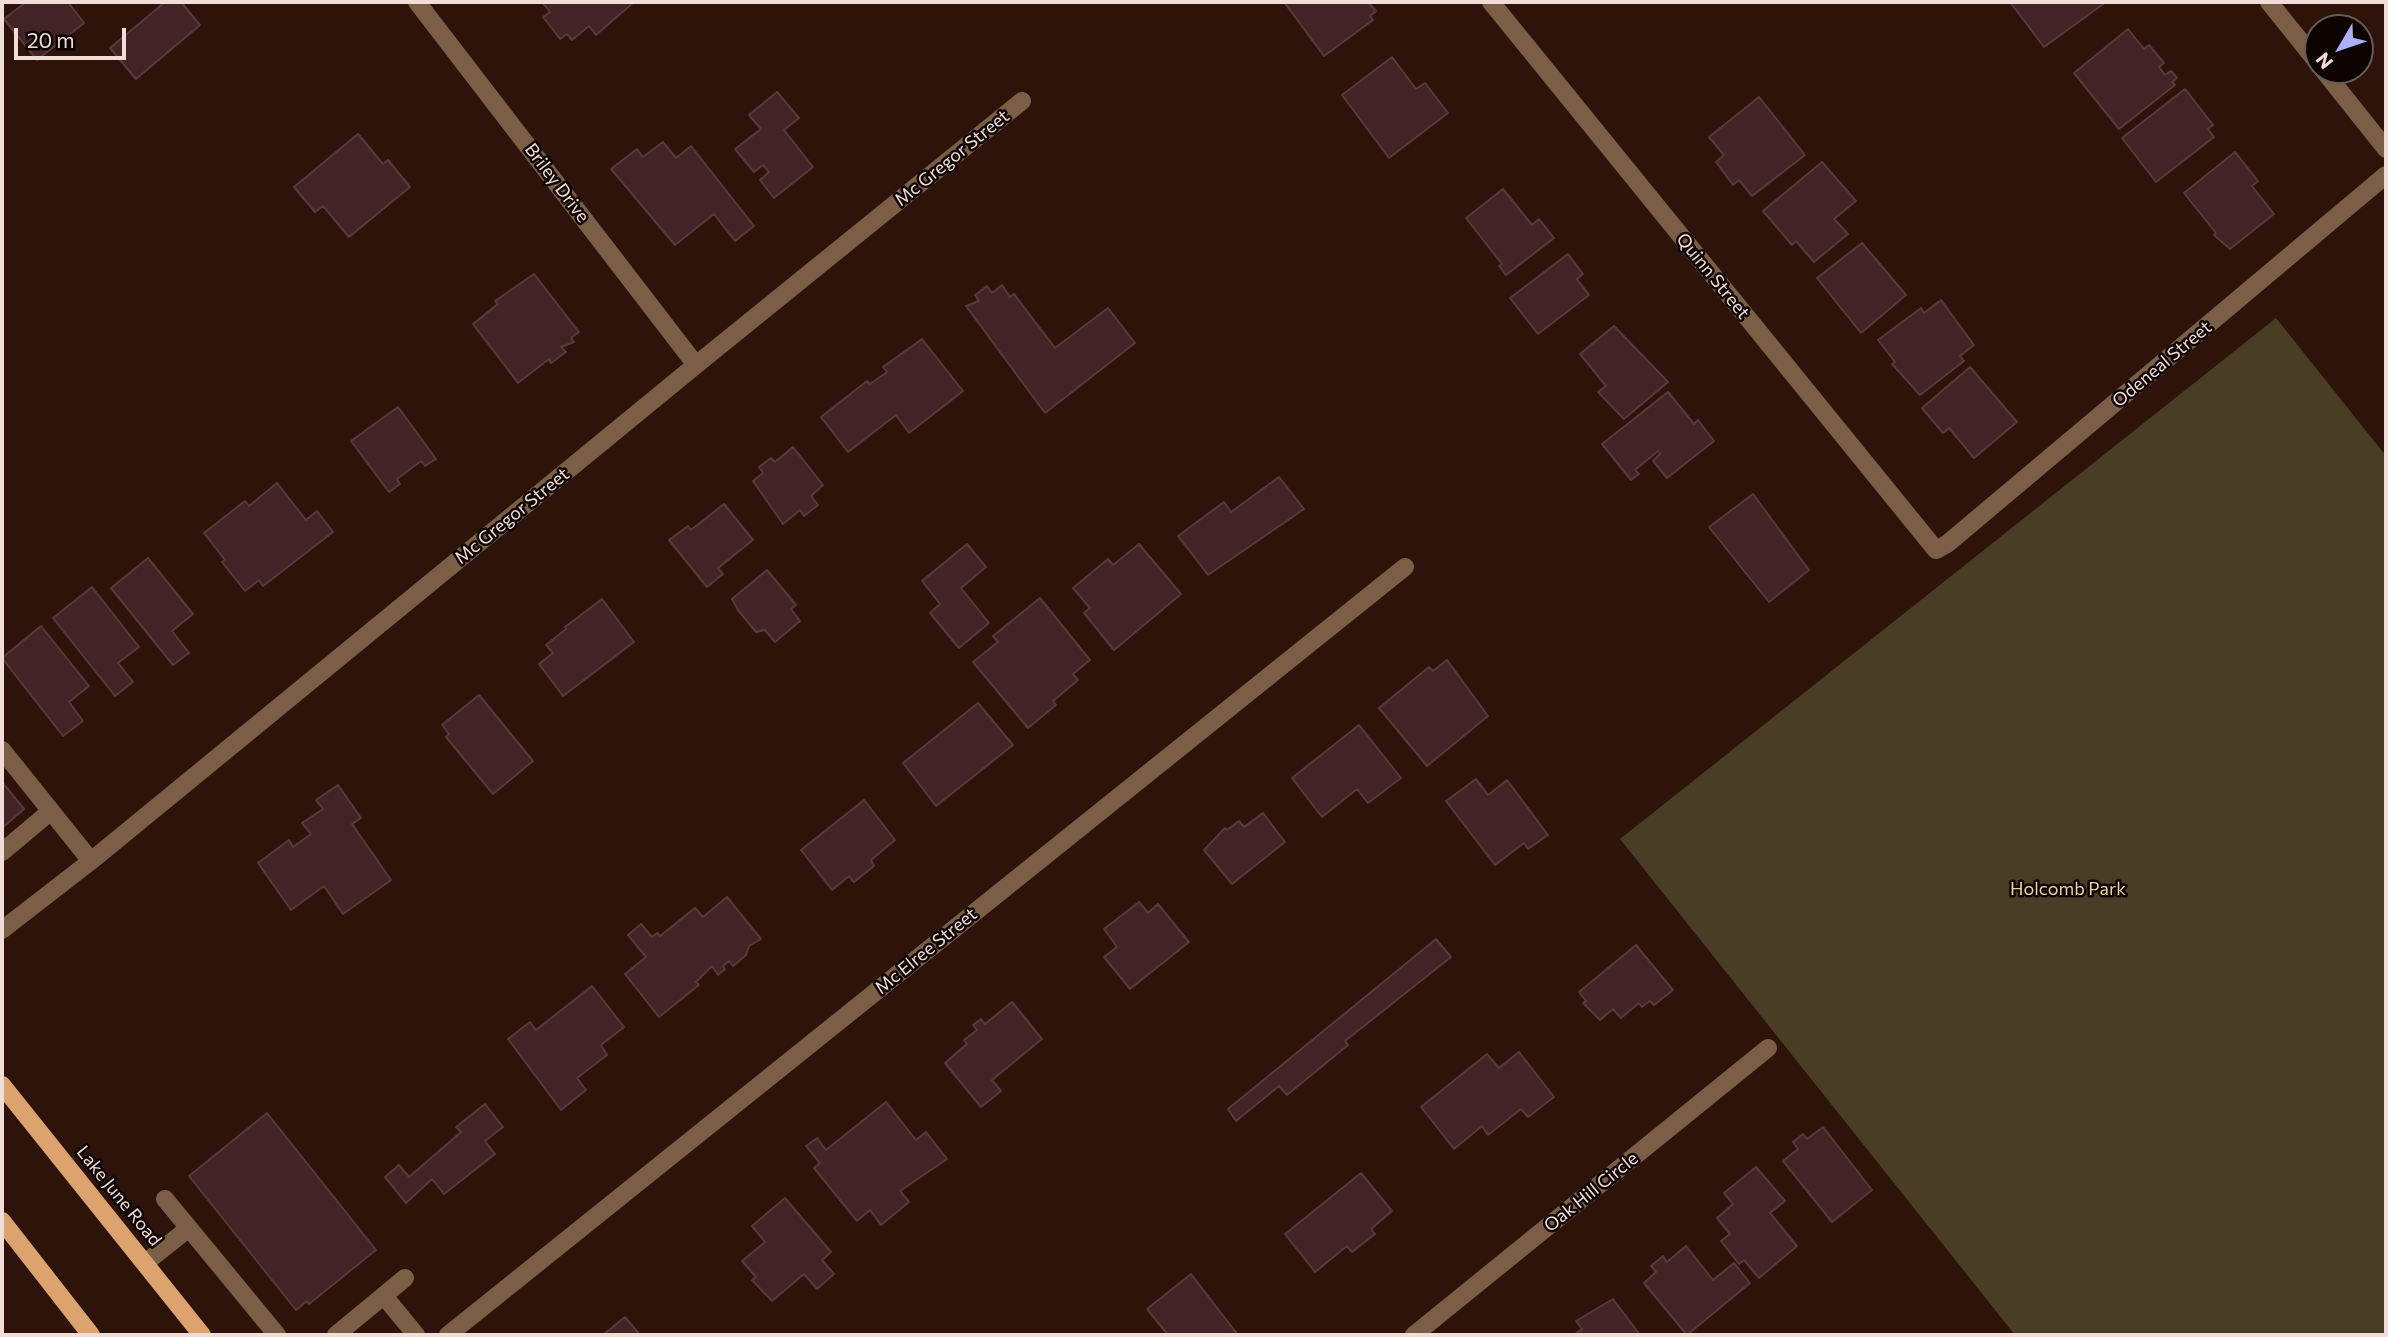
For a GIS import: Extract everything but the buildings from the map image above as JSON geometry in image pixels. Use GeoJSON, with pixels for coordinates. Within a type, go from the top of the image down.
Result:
{"type":"FeatureCollection","features":[{"type":"Feature","properties":{"kind":"main road","name":"Lake June Road"},"geometry":{"type":"LineString","coordinates":[[2,1085],[202,1335]]}},
{"type":"Feature","properties":{"kind":"main road"},"geometry":{"type":"LineString","coordinates":[[2,1221],[91,1335]]}},
{"type":"Feature","properties":{"kind":"street","name":"Briley Drive"},"geometry":{"type":"LineString","coordinates":[[417,2],[696,365]]}},
{"type":"Feature","properties":{"kind":"street","name":"Quinn Street"},"geometry":{"type":"LineString","coordinates":[[1491,2],[1936,550]]}},
{"type":"Feature","properties":{"kind":"street"},"geometry":{"type":"LineString","coordinates":[[2269,2],[2304,46]]}},
{"type":"Feature","properties":{"kind":"street"},"geometry":{"type":"LineString","coordinates":[[2334,84],[2386,149]]}},
{"type":"Feature","properties":{"kind":"street","name":"Mc Gregor Street"},"geometry":{"type":"LineString","coordinates":[[2,930],[1022,101]]}},
{"type":"Feature","properties":{"kind":"street","name":"Odeneal Street"},"geometry":{"type":"LineString","coordinates":[[1936,550],[1947,544],[2386,175]]}},
{"type":"Feature","properties":{"kind":"street","name":"Mc Elree Street"},"geometry":{"type":"LineString","coordinates":[[448,1335],[1405,567]]}},
{"type":"Feature","properties":{"kind":"street"},"geometry":{"type":"LineString","coordinates":[[2,750],[91,860]]}},
{"type":"Feature","properties":{"kind":"street"},"geometry":{"type":"LineString","coordinates":[[2,852],[51,811]]}},
{"type":"Feature","properties":{"kind":"street","name":"Oak Hill Circle"},"geometry":{"type":"LineString","coordinates":[[1414,1335],[1769,1048]]}},
{"type":"Feature","properties":{"kind":"street"},"geometry":{"type":"LineString","coordinates":[[165,1199],[275,1335]]}},
{"type":"Feature","properties":{"kind":"street"},"geometry":{"type":"LineString","coordinates":[[145,1263],[189,1228]]}},
{"type":"Feature","properties":{"kind":"street"},"geometry":{"type":"LineString","coordinates":[[336,1335],[405,1278]]}},
{"type":"Feature","properties":{"kind":"street"},"geometry":{"type":"LineString","coordinates":[[384,1296],[416,1335]]}},
{"type":"Feature","properties":{"kind":"green space","name":"Holcomb Park"},"geometry":{"type":"Polygon","coordinates":[[[2276,318],[2386,456],[2386,1335],[2015,1335],[1620,839],[2276,318]]]}}]}
